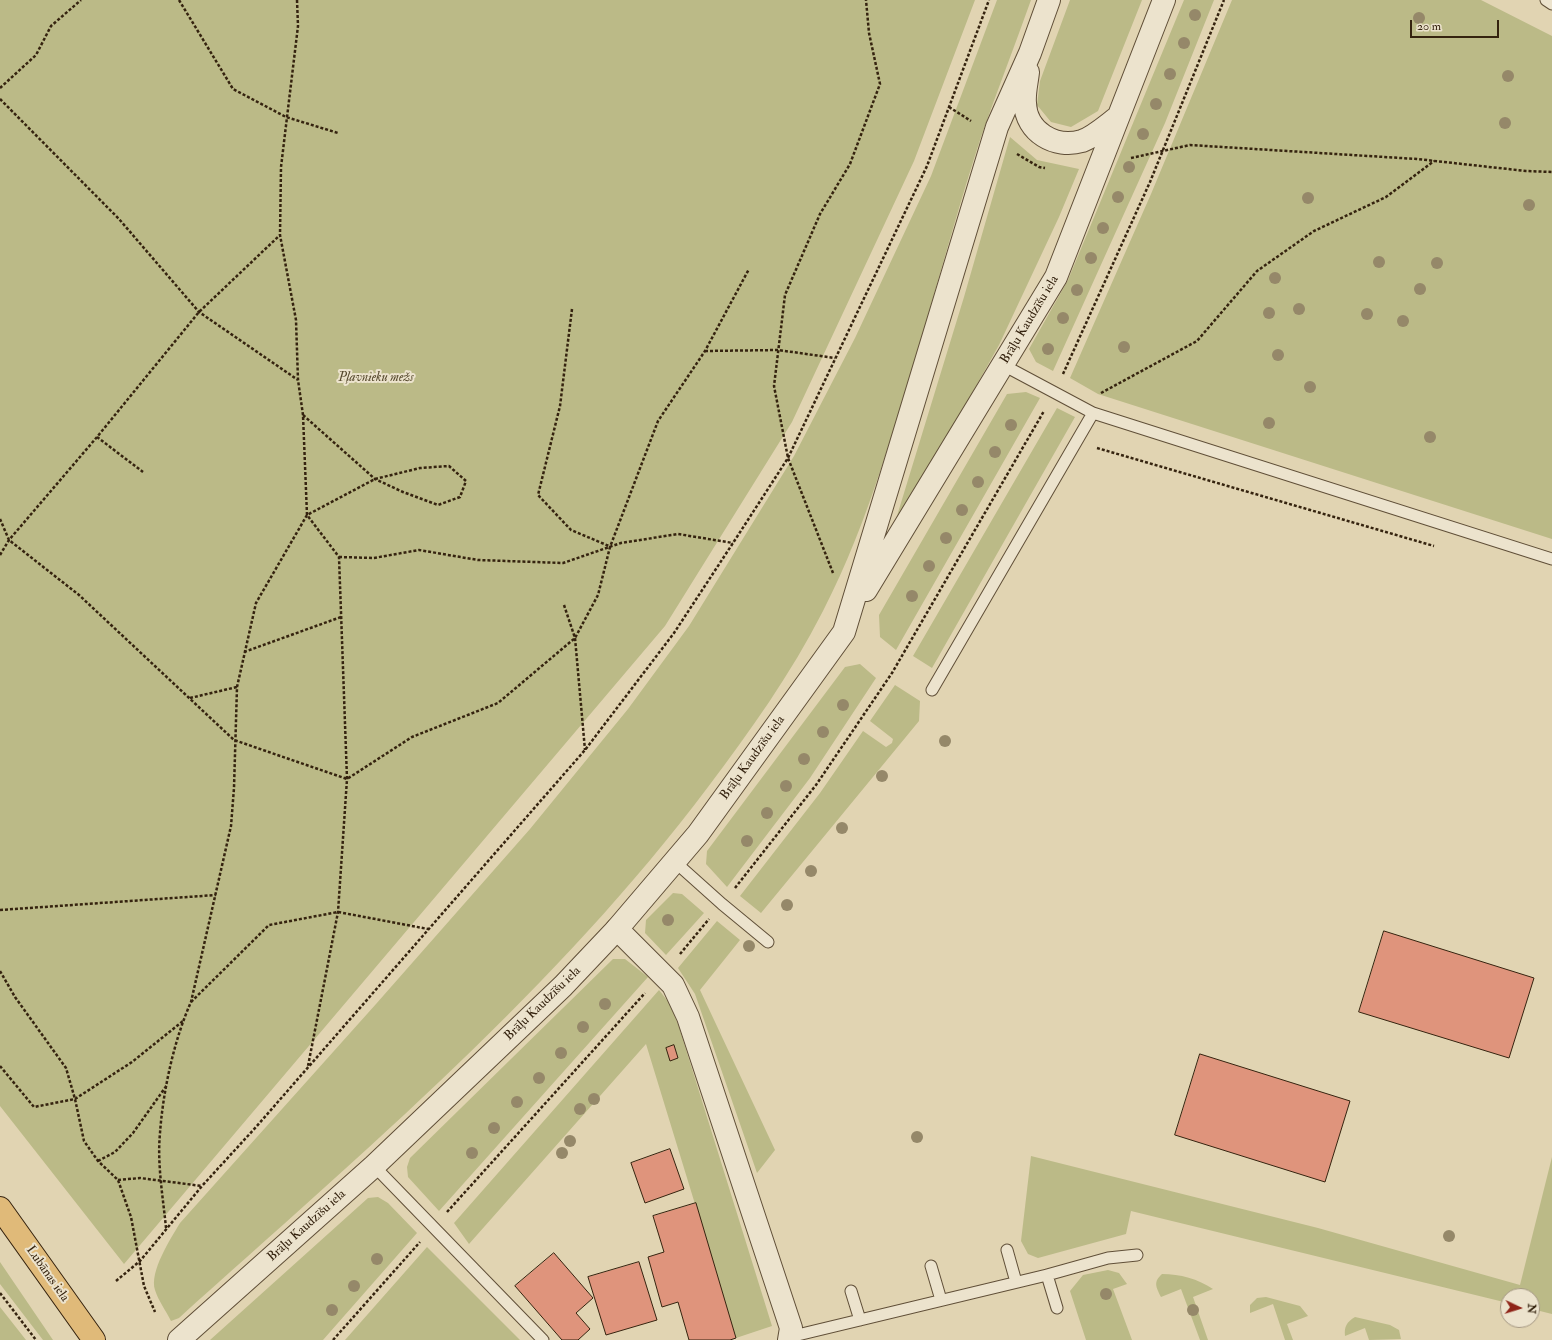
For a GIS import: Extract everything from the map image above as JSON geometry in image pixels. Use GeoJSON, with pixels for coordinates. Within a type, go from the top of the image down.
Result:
{"type":"FeatureCollection","features":[{"type":"Feature","properties":{"kind":"main road","name":"Lubānas iela"},"geometry":{"type":"LineString","coordinates":[[0,1208],[94,1340]]}},
{"type":"Feature","properties":{"kind":"street","name":"Brāļu Kaudzīšu iela"},"geometry":{"type":"LineString","coordinates":[[179,1340],[374,1166],[563,986],[617,929],[711,817],[844,632],[850,617],[994,137],[1030,53],[1049,0]]}},
{"type":"Feature","properties":{"kind":"street","name":"Brāļu Kaudzīšu iela"},"geometry":{"type":"LineString","coordinates":[[850,617],[1056,277],[1164,0]]}},
{"type":"Feature","properties":{"kind":"street"},"geometry":{"type":"LineString","coordinates":[[1030,53],[1025,103],[1029,121],[1040,134],[1054,142],[1082,141],[1118,117]]}},
{"type":"Feature","properties":{"kind":"street"},"geometry":{"type":"LineString","coordinates":[[617,929],[673,985],[688,1017],[790,1328],[789,1339]]}},
{"type":"Feature","properties":{"kind":"lane"},"geometry":{"type":"LineString","coordinates":[[1546,0],[1552,4]]}},
{"type":"Feature","properties":{"kind":"lane"},"geometry":{"type":"LineString","coordinates":[[1003,365],[1093,413],[1552,558]]}},
{"type":"Feature","properties":{"kind":"lane"},"geometry":{"type":"LineString","coordinates":[[932,690],[1093,413]]}},
{"type":"Feature","properties":{"kind":"lane"},"geometry":{"type":"LineString","coordinates":[[674,861],[722,904],[768,942]]}},
{"type":"Feature","properties":{"kind":"lane"},"geometry":{"type":"LineString","coordinates":[[374,1166],[543,1340]]}},
{"type":"Feature","properties":{"kind":"lane"},"geometry":{"type":"LineString","coordinates":[[1007,1250],[1016,1282]]}},
{"type":"Feature","properties":{"kind":"lane"},"geometry":{"type":"LineString","coordinates":[[789,1339],[860,1320],[1047,1275],[1108,1258],[1137,1255]]}},
{"type":"Feature","properties":{"kind":"lane"},"geometry":{"type":"LineString","coordinates":[[931,1266],[941,1300]]}},
{"type":"Feature","properties":{"kind":"lane"},"geometry":{"type":"LineString","coordinates":[[1047,1275],[1057,1308]]}},
{"type":"Feature","properties":{"kind":"lane"},"geometry":{"type":"LineString","coordinates":[[851,1291],[860,1320]]}},
{"type":"Feature","properties":{"kind":"path"},"geometry":{"type":"LineString","coordinates":[[0,88],[36,55],[51,26],[81,0]]}},
{"type":"Feature","properties":{"kind":"path"},"geometry":{"type":"LineString","coordinates":[[179,0],[233,89],[286,117],[338,133]]}},
{"type":"Feature","properties":{"kind":"path"},"geometry":{"type":"LineString","coordinates":[[297,0],[298,26],[281,167],[280,235],[296,320],[298,380],[303,415],[307,515],[339,557],[347,779],[338,912],[308,1067]]}},
{"type":"Feature","properties":{"kind":"path"},"geometry":{"type":"LineString","coordinates":[[833,574],[788,458],[774,386],[785,295],[820,214],[850,164],[880,84],[869,34],[866,0]]}},
{"type":"Feature","properties":{"kind":"path"},"geometry":{"type":"LineString","coordinates":[[116,1280],[140,1262],[166,1228],[202,1186],[585,750],[674,633],[788,458],[926,166],[989,0]]}},
{"type":"Feature","properties":{"kind":"path"},"geometry":{"type":"LineString","coordinates":[[0,99],[119,219],[199,312],[298,380]]}},
{"type":"Feature","properties":{"kind":"path"},"geometry":{"type":"LineString","coordinates":[[949,107],[984,128],[1019,156],[1046,168]]}},
{"type":"Feature","properties":{"kind":"path"},"geometry":{"type":"LineString","coordinates":[[1099,167],[1117,161],[1190,145],[1434,161],[1526,171],[1552,172]]}},
{"type":"Feature","properties":{"kind":"path"},"geometry":{"type":"LineString","coordinates":[[1093,413],[1098,394],[1197,341],[1257,271],[1314,231],[1386,197],[1434,161]]}},
{"type":"Feature","properties":{"kind":"path"},"geometry":{"type":"LineString","coordinates":[[0,555],[10,540],[97,437],[199,312],[280,235]]}},
{"type":"Feature","properties":{"kind":"path"},"geometry":{"type":"LineString","coordinates":[[347,779],[412,737],[498,703],[575,638],[598,595],[610,546],[658,421],[705,351],[749,269]]}},
{"type":"Feature","properties":{"kind":"path"},"geometry":{"type":"LineString","coordinates":[[572,309],[560,406],[538,495],[572,530],[610,546]]}},
{"type":"Feature","properties":{"kind":"path"},"geometry":{"type":"LineString","coordinates":[[705,351],[778,350],[836,358]]}},
{"type":"Feature","properties":{"kind":"path"},"geometry":{"type":"LineString","coordinates":[[166,1228],[161,1181],[160,1134],[167,1084],[182,1021],[191,1002],[231,826],[234,788],[234,740],[237,687],[256,603],[307,515],[375,479],[420,468],[449,466],[466,482],[460,497],[438,505],[403,492],[375,479],[303,415]]}},
{"type":"Feature","properties":{"kind":"path"},"geometry":{"type":"LineString","coordinates":[[97,437],[143,472]]}},
{"type":"Feature","properties":{"kind":"path"},"geometry":{"type":"LineString","coordinates":[[1076,441],[1437,547]]}},
{"type":"Feature","properties":{"kind":"path"},"geometry":{"type":"LineString","coordinates":[[0,520],[10,540],[79,595],[234,740],[347,779]]}},
{"type":"Feature","properties":{"kind":"path"},"geometry":{"type":"LineString","coordinates":[[339,557],[374,558],[419,550],[478,560],[563,563],[621,543],[678,534],[733,543]]}},
{"type":"Feature","properties":{"kind":"path"},"geometry":{"type":"LineString","coordinates":[[564,605],[575,638],[585,750]]}},
{"type":"Feature","properties":{"kind":"path"},"geometry":{"type":"LineString","coordinates":[[244,652],[341,617]]}},
{"type":"Feature","properties":{"kind":"path"},"geometry":{"type":"LineString","coordinates":[[190,698],[237,687]]}},
{"type":"Feature","properties":{"kind":"path"},"geometry":{"type":"LineString","coordinates":[[0,910],[216,896]]}},
{"type":"Feature","properties":{"kind":"path"},"geometry":{"type":"LineString","coordinates":[[191,1002],[269,925],[338,912],[428,929]]}},
{"type":"Feature","properties":{"kind":"path"},"geometry":{"type":"LineString","coordinates":[[0,971],[15,997],[66,1068],[76,1099],[84,1141],[98,1160],[118,1180],[131,1217],[144,1286],[155,1312]]}},
{"type":"Feature","properties":{"kind":"path"},"geometry":{"type":"LineString","coordinates":[[0,1066],[34,1107],[76,1099],[132,1062],[182,1021]]}},
{"type":"Feature","properties":{"kind":"path"},"geometry":{"type":"LineString","coordinates":[[98,1160],[115,1152],[133,1133],[167,1084]]}},
{"type":"Feature","properties":{"kind":"path"},"geometry":{"type":"LineString","coordinates":[[118,1180],[140,1178],[202,1186]]}},
{"type":"Feature","properties":{"kind":"path"},"geometry":{"type":"LineString","coordinates":[[0,1293],[36,1340]]}},
{"type":"Feature","properties":{"kind":"green space","name":"Pļavnieku mežs"},"geometry":{"type":"Polygon","coordinates":[[[0,0],[975,0],[914,161],[792,422],[665,626],[124,1264],[0,1106],[0,0]]]}},
{"type":"Feature","properties":{"kind":"green space"},"geometry":{"type":"Polygon","coordinates":[[[997,0],[1031,0],[981,137],[893,433],[855,541],[823,611],[784,680],[724,766],[650,861],[588,931],[523,999],[457,1065],[388,1130],[179,1318],[171,1321],[156,1294],[154,1283],[155,1274],[162,1255],[180,1223],[530,829],[628,709],[689,626],[794,456],[855,338],[931,176],[997,0]]]}},
{"type":"Feature","properties":{"kind":"green space"},"geometry":{"type":"Polygon","coordinates":[[[1070,0],[1142,0],[1098,111],[1071,127],[1051,122],[1037,105],[1040,81],[1070,0]]]}},
{"type":"Feature","properties":{"kind":"green space"},"geometry":{"type":"Polygon","coordinates":[[[1184,0],[1214,0],[1165,123],[1053,371],[1036,362],[1029,349],[1068,280],[1184,0]]]}},
{"type":"Feature","properties":{"kind":"green space"},"geometry":{"type":"Polygon","coordinates":[[[1232,0],[1481,0],[1552,36],[1552,539],[1098,394],[1070,378],[1151,194],[1232,0]]]}},
{"type":"Feature","properties":{"kind":"green space"},"geometry":{"type":"Polygon","coordinates":[[[1010,137],[1037,160],[1079,169],[1059,217],[999,345],[889,542],[964,297],[1010,137]]]}},
{"type":"Feature","properties":{"kind":"green space"},"geometry":{"type":"Polygon","coordinates":[[[1026,392],[1040,398],[896,650],[880,637],[879,615],[1007,394],[1026,392]]]}},
{"type":"Feature","properties":{"kind":"green space"},"geometry":{"type":"Polygon","coordinates":[[[1057,408],[1075,417],[932,668],[913,656],[1057,408]]]}},
{"type":"Feature","properties":{"kind":"green space"},"geometry":{"type":"Polygon","coordinates":[[[860,664],[876,678],[810,778],[727,887],[706,864],[707,851],[845,667],[860,664]]]}},
{"type":"Feature","properties":{"kind":"green space"},"geometry":{"type":"Polygon","coordinates":[[[895,685],[920,701],[919,721],[761,913],[740,896],[820,793],[863,731],[886,747],[892,743],[893,739],[870,721],[895,685]]]}},
{"type":"Feature","properties":{"kind":"green space"},"geometry":{"type":"Polygon","coordinates":[[[673,893],[682,894],[704,913],[666,955],[645,933],[646,920],[673,893]]]}},
{"type":"Feature","properties":{"kind":"green space"},"geometry":{"type":"Polygon","coordinates":[[[717,921],[740,940],[700,990],[775,1150],[757,1173],[695,994],[678,968],[717,921]]]}},
{"type":"Feature","properties":{"kind":"green space"},"geometry":{"type":"Polygon","coordinates":[[[613,959],[625,959],[648,977],[439,1211],[408,1177],[407,1167],[410,1158],[613,959]]]}},
{"type":"Feature","properties":{"kind":"green space"},"geometry":{"type":"Polygon","coordinates":[[[659,990],[670,1004],[679,1027],[772,1326],[736,1338],[646,1044],[469,1244],[454,1223],[659,990]]]}},
{"type":"Feature","properties":{"kind":"green space"},"geometry":{"type":"Polygon","coordinates":[[[1031,1156],[1318,1228],[1520,1285],[1552,1157],[1552,1314],[1540,1311],[1540,1288],[1500,1288],[1500,1301],[1131,1211],[1126,1234],[1038,1258],[1028,1254],[1021,1241],[1031,1156]]]}},
{"type":"Feature","properties":{"kind":"green space"},"geometry":{"type":"Polygon","coordinates":[[[378,1197],[388,1203],[417,1233],[323,1340],[210,1340],[368,1198],[378,1197]]]}},
{"type":"Feature","properties":{"kind":"green space"},"geometry":{"type":"Polygon","coordinates":[[[427,1247],[520,1340],[345,1340],[427,1247]]]}},
{"type":"Feature","properties":{"kind":"green space"},"geometry":{"type":"Polygon","coordinates":[[[0,1262],[53,1340],[43,1340],[0,1284],[0,1262]]]}},
{"type":"Feature","properties":{"kind":"green space"},"geometry":{"type":"Polygon","coordinates":[[[1108,1270],[1119,1273],[1127,1284],[1113,1289],[1132,1340],[1086,1340],[1070,1291],[1083,1275],[1108,1270]]]}},
{"type":"Feature","properties":{"kind":"green space"},"geometry":{"type":"Polygon","coordinates":[[[1162,1274],[1189,1278],[1201,1282],[1213,1289],[1193,1297],[1208,1340],[1200,1340],[1181,1289],[1161,1297],[1156,1282],[1162,1274]]]}},
{"type":"Feature","properties":{"kind":"green space"},"geometry":{"type":"Polygon","coordinates":[[[1266,1297],[1300,1306],[1308,1316],[1287,1324],[1293,1340],[1285,1340],[1273,1304],[1250,1313],[1250,1305],[1257,1298],[1266,1297]]]}},
{"type":"Feature","properties":{"kind":"green space"},"geometry":{"type":"Polygon","coordinates":[[[0,1307],[26,1340],[0,1340],[0,1307]]]}},
{"type":"Feature","properties":{"kind":"green space"},"geometry":{"type":"Polygon","coordinates":[[[1355,1317],[1390,1325],[1399,1330],[1401,1339],[1369,1340],[1365,1328],[1345,1336],[1347,1325],[1355,1317]]]}},
{"type":"Feature","properties":{"kind":"building"},"geometry":{"type":"Polygon","coordinates":[[[1384,931],[1534,978],[1509,1058],[1359,1012],[1384,931]]]}},
{"type":"Feature","properties":{"kind":"building"},"geometry":{"type":"Polygon","coordinates":[[[674,1045],[678,1058],[670,1061],[666,1048],[674,1045]]]}},
{"type":"Feature","properties":{"kind":"building"},"geometry":{"type":"Polygon","coordinates":[[[1200,1054],[1350,1101],[1325,1182],[1175,1135],[1200,1054]]]}},
{"type":"Feature","properties":{"kind":"building"},"geometry":{"type":"Polygon","coordinates":[[[670,1149],[684,1189],[645,1203],[631,1163],[670,1149]]]}},
{"type":"Feature","properties":{"kind":"building"},"geometry":{"type":"Polygon","coordinates":[[[696,1203],[736,1338],[730,1340],[689,1340],[678,1302],[662,1307],[648,1257],[664,1252],[653,1216],[696,1203]]]}},
{"type":"Feature","properties":{"kind":"building"},"geometry":{"type":"Polygon","coordinates":[[[554,1253],[593,1298],[576,1313],[590,1329],[578,1340],[562,1340],[515,1286],[554,1253]]]}},
{"type":"Feature","properties":{"kind":"building"},"geometry":{"type":"Polygon","coordinates":[[[639,1262],[657,1320],[606,1335],[588,1277],[639,1262]]]}}]}
